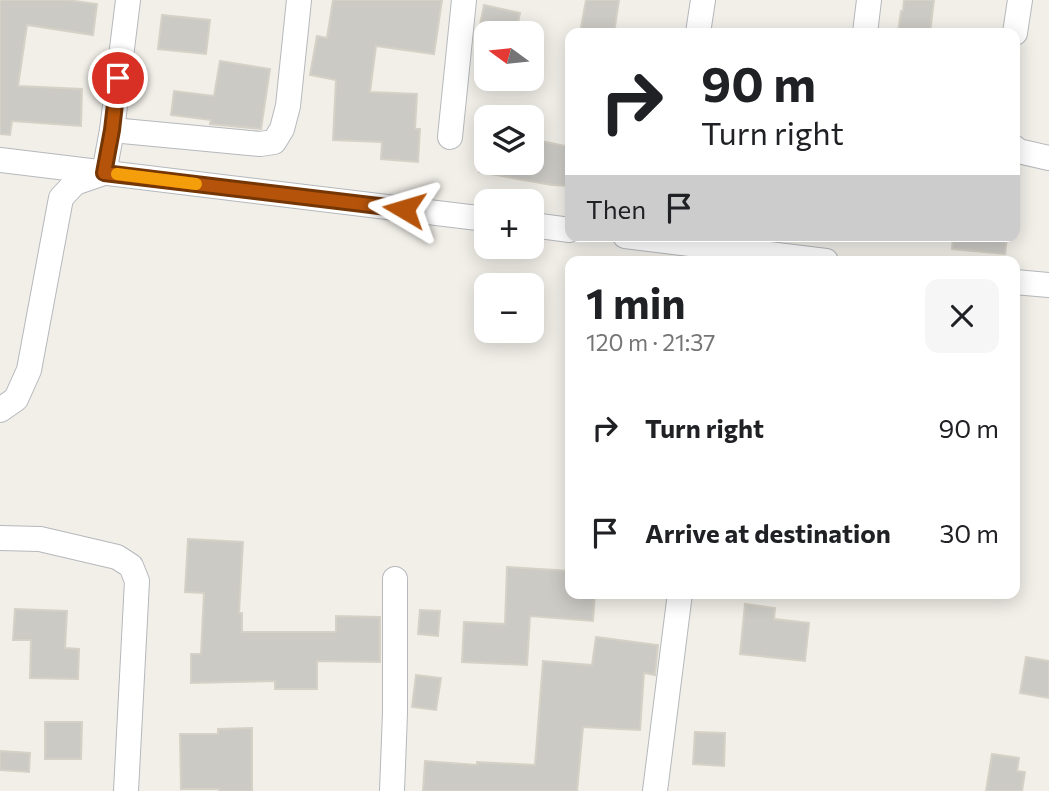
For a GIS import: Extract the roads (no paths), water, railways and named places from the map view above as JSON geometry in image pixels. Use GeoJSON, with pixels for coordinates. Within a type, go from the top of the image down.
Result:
{"type":"FeatureCollection","features":[{"type":"Feature","properties":{"kind":"street"},"geometry":{"type":"LineString","coordinates":[[104,173],[128,0]]}},
{"type":"Feature","properties":{"kind":"street"},"geometry":{"type":"LineString","coordinates":[[112,130],[260,144],[274,142],[282,129],[288,106],[299,0]]}},
{"type":"Feature","properties":{"kind":"street"},"geometry":{"type":"LineString","coordinates":[[450,136],[464,0]]}},
{"type":"Feature","properties":{"kind":"street"},"geometry":{"type":"LineString","coordinates":[[699,28],[703,0]]}},
{"type":"Feature","properties":{"kind":"street"},"geometry":{"type":"LineString","coordinates":[[866,28],[869,0]]}},
{"type":"Feature","properties":{"kind":"street"},"geometry":{"type":"LineString","coordinates":[[1016,28],[1020,0]]}},
{"type":"Feature","properties":{"kind":"street"},"geometry":{"type":"LineString","coordinates":[[1020,151],[1049,158]]}},
{"type":"Feature","properties":{"kind":"street"},"geometry":{"type":"LineString","coordinates":[[0,160],[474,218]]}},
{"type":"Feature","properties":{"kind":"street"},"geometry":{"type":"LineString","coordinates":[[0,431],[8,405],[29,370],[61,198],[75,183],[104,173]]}},
{"type":"Feature","properties":{"kind":"street"},"geometry":{"type":"LineString","coordinates":[[544,227],[565,229]]}},
{"type":"Feature","properties":{"kind":"street"},"geometry":{"type":"LineString","coordinates":[[673,242],[786,256]]}},
{"type":"Feature","properties":{"kind":"street"},"geometry":{"type":"LineString","coordinates":[[1020,282],[1049,285]]}},
{"type":"Feature","properties":{"kind":"street"},"geometry":{"type":"LineString","coordinates":[[0,538],[40,539],[117,557],[131,566],[137,581],[126,791]]}},
{"type":"Feature","properties":{"kind":"street"},"geometry":{"type":"LineString","coordinates":[[392,791],[396,579]]}},
{"type":"Feature","properties":{"kind":"street"},"geometry":{"type":"LineString","coordinates":[[655,791],[679,599]]}}]}
